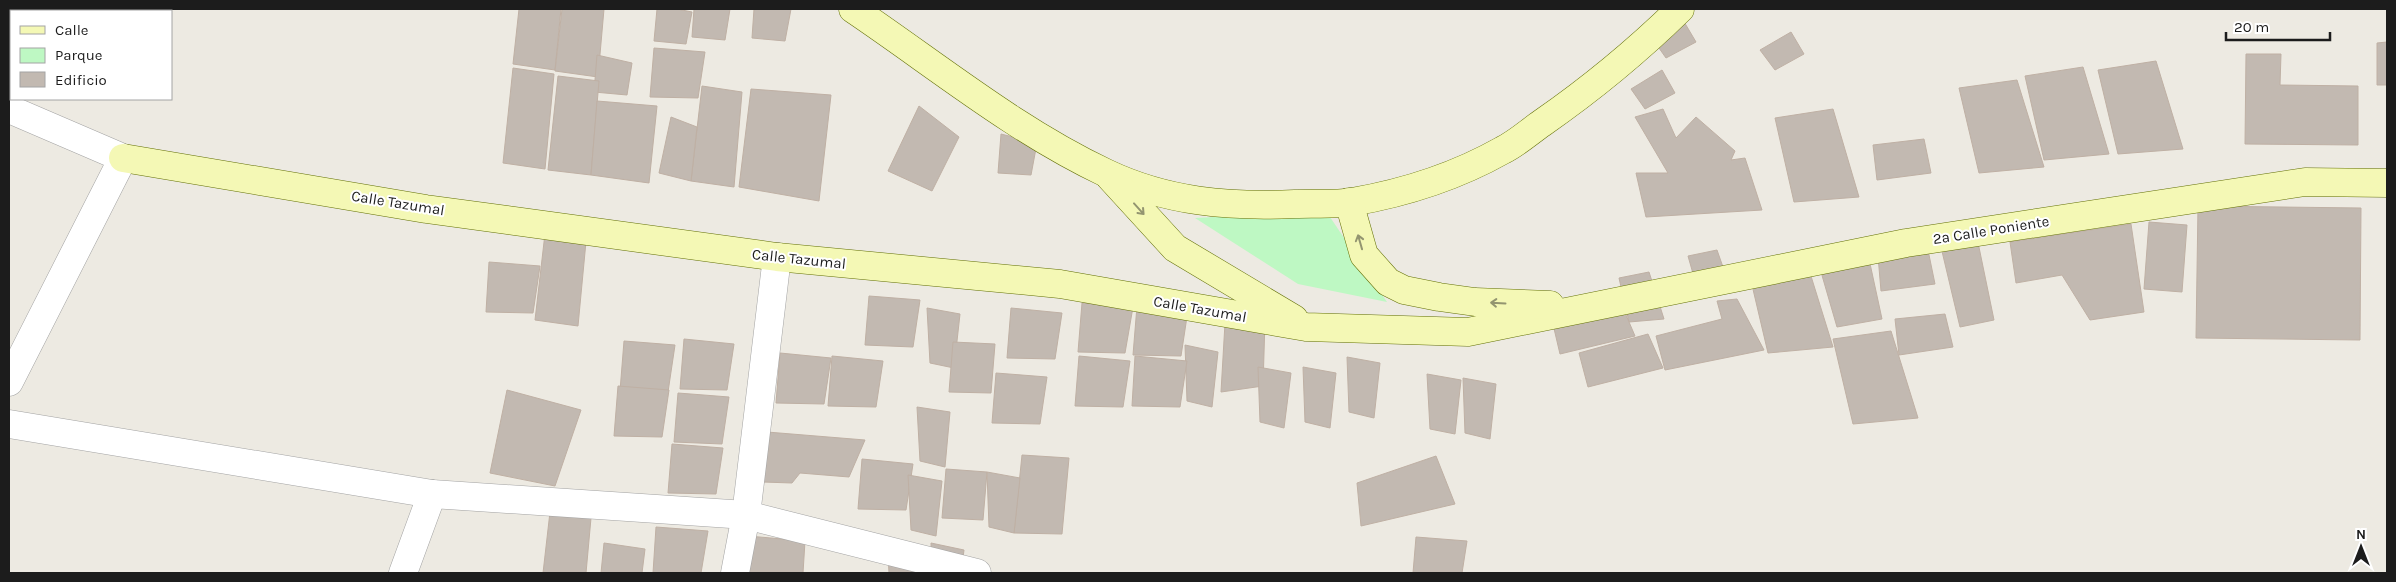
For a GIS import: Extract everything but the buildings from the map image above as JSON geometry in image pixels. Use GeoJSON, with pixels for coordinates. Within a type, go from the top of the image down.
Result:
{"type":"FeatureCollection","features":[{"type":"Feature","properties":{"kind":"street"},"geometry":{"type":"LineString","coordinates":[[853,9],[977,97],[1034,133],[1106,173],[1148,189],[1183,199],[1273,205],[1348,202],[1419,186],[1456,173],[1504,150],[1602,78],[1638,49],[1680,9]]}},
{"type":"Feature","properties":{"kind":"street","name":"Calle Tazumal"},"geometry":{"type":"LineString","coordinates":[[9,109],[122,158],[426,208],[777,257],[1060,284],[1306,327],[1468,332],[1599,307]]}},
{"type":"Feature","properties":{"kind":"street"},"geometry":{"type":"LineString","coordinates":[[9,382],[122,158]]}},
{"type":"Feature","properties":{"kind":"street"},"geometry":{"type":"LineString","coordinates":[[1106,173],[1174,248],[1306,327]]}},
{"type":"Feature","properties":{"kind":"street","name":"2a Calle Poniente"},"geometry":{"type":"LineString","coordinates":[[1599,307],[1906,243],[2305,182],[2387,183]]}},
{"type":"Feature","properties":{"kind":"street"},"geometry":{"type":"LineString","coordinates":[[1348,202],[1364,255],[1388,282],[1404,290],[1475,302],[1599,307]]}},
{"type":"Feature","properties":{"kind":"street"},"geometry":{"type":"LineString","coordinates":[[735,573],[746,515],[777,257]]}},
{"type":"Feature","properties":{"kind":"street"},"geometry":{"type":"LineString","coordinates":[[9,424],[432,494],[746,515],[978,573]]}},
{"type":"Feature","properties":{"kind":"street"},"geometry":{"type":"LineString","coordinates":[[403,573],[432,494]]}},
{"type":"Feature","properties":{"kind":"green space"},"geometry":{"type":"Polygon","coordinates":[[[1326,211],[1387,302],[1298,284],[1195,218],[1326,211]]]}}]}
